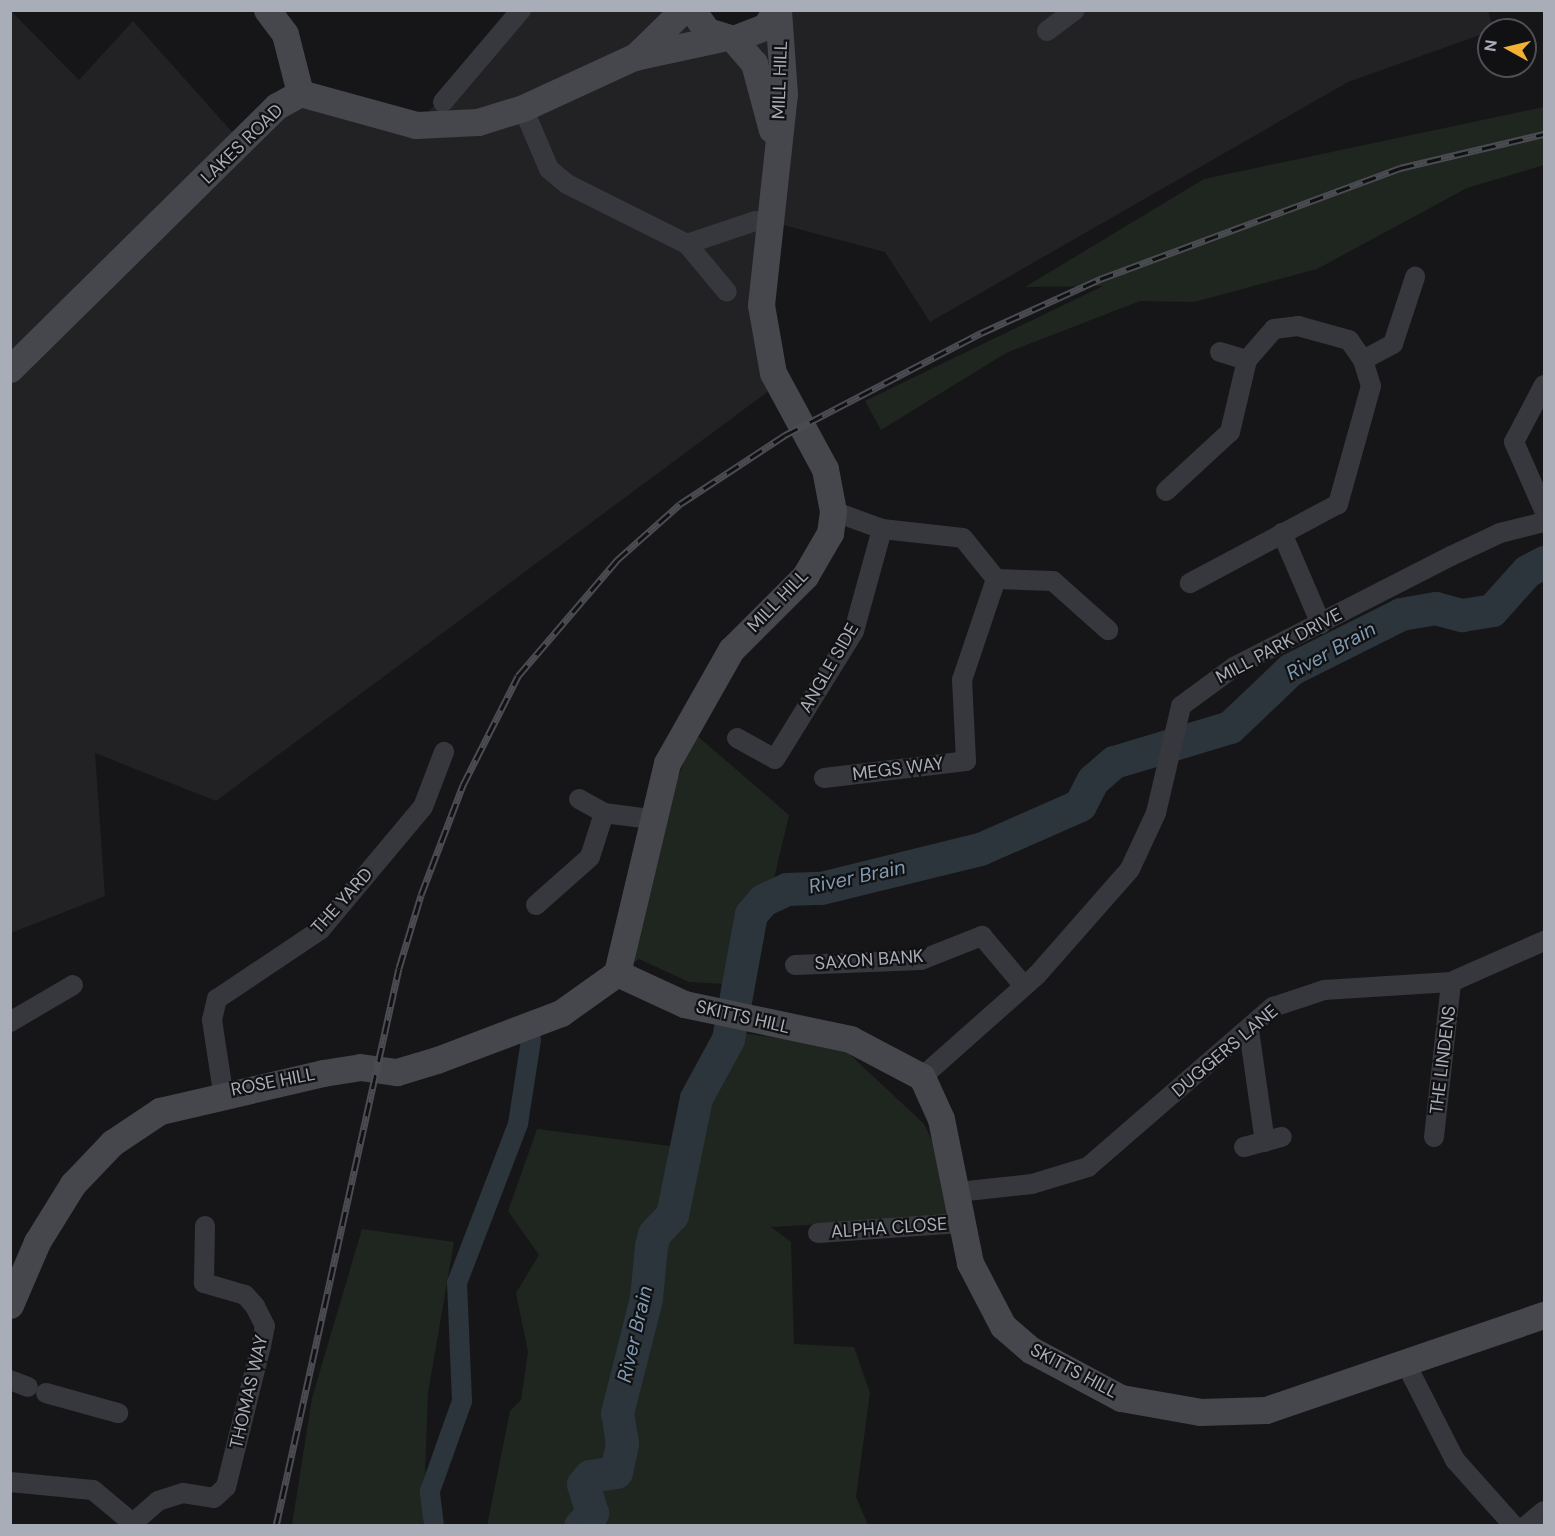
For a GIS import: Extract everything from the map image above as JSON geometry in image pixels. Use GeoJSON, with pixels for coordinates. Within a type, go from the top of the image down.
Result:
{"type":"FeatureCollection","features":[{"type":"Feature","properties":{"kind":"street"},"geometry":{"type":"LineString","coordinates":[[267,10],[285,34],[300,93]]}},
{"type":"Feature","properties":{"kind":"street"},"geometry":{"type":"LineString","coordinates":[[443,102],[520,10]]}},
{"type":"Feature","properties":{"kind":"street","name":"LAKES ROAD"},"geometry":{"type":"LineString","coordinates":[[634,57],[683,10]]}},
{"type":"Feature","properties":{"kind":"street","name":"MILL HILL"},"geometry":{"type":"LineString","coordinates":[[692,10],[707,31],[728,39],[754,63],[763,84],[776,149]]}},
{"type":"Feature","properties":{"kind":"street","name":"LAKES ROAD"},"geometry":{"type":"LineString","coordinates":[[10,369],[277,106],[300,93],[416,126],[478,122],[523,108],[634,57],[728,39],[765,27],[777,10]]}},
{"type":"Feature","properties":{"kind":"street","name":"MILL HILL"},"geometry":{"type":"LineString","coordinates":[[617,972],[650,819],[667,763],[685,725],[731,650],[817,559],[833,511],[825,469],[773,373],[765,344],[761,306],[783,94],[777,10]]}},
{"type":"Feature","properties":{"kind":"street"},"geometry":{"type":"LineString","coordinates":[[1047,31],[1075,10]]}},
{"type":"Feature","properties":{"kind":"street"},"geometry":{"type":"LineString","coordinates":[[523,108],[549,169],[567,184],[687,244],[727,292]]}},
{"type":"Feature","properties":{"kind":"street"},"geometry":{"type":"LineString","coordinates":[[687,244],[755,221]]}},
{"type":"Feature","properties":{"kind":"street"},"geometry":{"type":"LineString","coordinates":[[1363,360],[1393,344],[1414,277]]}},
{"type":"Feature","properties":{"kind":"street"},"geometry":{"type":"LineString","coordinates":[[1166,491],[1230,432],[1247,360],[1274,328],[1298,326],[1349,340],[1363,360],[1371,386],[1338,504],[1190,583]]}},
{"type":"Feature","properties":{"kind":"street"},"geometry":{"type":"LineString","coordinates":[[1220,352],[1247,360]]}},
{"type":"Feature","properties":{"kind":"street"},"geometry":{"type":"LineString","coordinates":[[1545,385],[1514,442],[1545,510]]}},
{"type":"Feature","properties":{"kind":"street"},"geometry":{"type":"LineString","coordinates":[[833,511],[882,529],[963,538],[996,579],[1053,581],[1108,630]]}},
{"type":"Feature","properties":{"kind":"street","name":"MILL PARK DRIVE"},"geometry":{"type":"LineString","coordinates":[[922,1077],[1024,986],[1130,869],[1156,813],[1165,775],[1171,732],[1181,706],[1215,678],[1491,538],[1545,522]]}},
{"type":"Feature","properties":{"kind":"street","name":"ANGLE SIDE"},"geometry":{"type":"LineString","coordinates":[[737,738],[775,759],[854,631],[882,529]]}},
{"type":"Feature","properties":{"kind":"street"},"geometry":{"type":"LineString","coordinates":[[1282,533],[1321,624]]}},
{"type":"Feature","properties":{"kind":"street","name":"MEGS WAY"},"geometry":{"type":"LineString","coordinates":[[824,778],[966,761],[962,680],[996,579]]}},
{"type":"Feature","properties":{"kind":"street","name":"THE YARD"},"geometry":{"type":"LineString","coordinates":[[224,1092],[212,1020],[216,999],[320,930],[423,807],[444,752]]}},
{"type":"Feature","properties":{"kind":"street"},"geometry":{"type":"LineString","coordinates":[[579,799],[604,813],[650,819]]}},
{"type":"Feature","properties":{"kind":"street"},"geometry":{"type":"LineString","coordinates":[[536,905],[590,857],[604,813]]}},
{"type":"Feature","properties":{"kind":"street","name":"SAXON BANK"},"geometry":{"type":"LineString","coordinates":[[795,965],[921,960],[982,936],[1024,986]]}},
{"type":"Feature","properties":{"kind":"street","name":"DUGGERS LANE"},"geometry":{"type":"LineString","coordinates":[[958,1192],[1032,1184],[1088,1167],[1273,1007],[1324,990],[1451,982],[1545,941]]}},
{"type":"Feature","properties":{"kind":"street","name":"ROSE HILL"},"geometry":{"type":"LineString","coordinates":[[10,1305],[46,1224],[98,1154],[160,1111],[224,1092],[360,1067],[398,1072],[561,1013],[617,972]]}},
{"type":"Feature","properties":{"kind":"street","name":"SKITTS HILL"},"geometry":{"type":"LineString","coordinates":[[617,972],[684,1004],[850,1040],[922,1077],[941,1119],[958,1192],[961,1223],[970,1263],[1004,1326],[1031,1350],[1121,1398],[1200,1412],[1266,1410],[1545,1315]]}},
{"type":"Feature","properties":{"kind":"street","name":"THE LINDENS"},"geometry":{"type":"LineString","coordinates":[[1434,1137],[1451,982]]}},
{"type":"Feature","properties":{"kind":"street"},"geometry":{"type":"LineString","coordinates":[[10,1022],[73,985]]}},
{"type":"Feature","properties":{"kind":"street"},"geometry":{"type":"LineString","coordinates":[[1244,1147],[1273,1139],[1249,1030]]}},
{"type":"Feature","properties":{"kind":"street","name":"ALPHA CLOSE"},"geometry":{"type":"LineString","coordinates":[[818,1233],[961,1223]]}},
{"type":"Feature","properties":{"kind":"street","name":"THOMAS WAY"},"geometry":{"type":"LineString","coordinates":[[135,1524],[158,1501],[183,1492],[213,1497],[226,1487],[261,1346],[265,1326],[250,1300],[204,1283],[205,1226]]}},
{"type":"Feature","properties":{"kind":"street"},"geometry":{"type":"LineString","coordinates":[[1405,1362],[1455,1460],[1514,1526]]}},
{"type":"Feature","properties":{"kind":"street"},"geometry":{"type":"LineString","coordinates":[[28,1387],[118,1413]]}},
{"type":"Feature","properties":{"kind":"street"},"geometry":{"type":"LineString","coordinates":[[10,1482],[80,1486],[103,1496],[135,1524]]}},
{"type":"Feature","properties":{"kind":"street"},"geometry":{"type":"LineString","coordinates":[[1526,1526],[1545,1512]]}},
{"type":"Feature","properties":{"kind":"shaded area"},"geometry":{"type":"Polygon","coordinates":[[[776,10],[1488,11],[1490,18],[1477,18],[1477,36],[1348,82],[930,322],[885,252],[768,221],[770,390],[216,801],[95,753],[105,896],[11,933],[11,11],[79,80],[133,21],[241,142],[300,93],[416,125],[514,20],[507,11],[692,11],[722,38],[776,10]]]}},
{"type":"Feature","properties":{"kind":"shaded area"},"geometry":{"type":"Polygon","coordinates":[[[1544,107],[1544,165],[1467,188],[1317,269],[1194,302],[1140,301],[1006,353],[881,430],[865,401],[1103,286],[1025,287],[1204,179],[1544,107]]]}},
{"type":"Feature","properties":{"kind":"shaded area"},"geometry":{"type":"Polygon","coordinates":[[[695,734],[789,815],[770,896],[738,917],[725,984],[689,982],[639,959],[617,973],[661,821],[695,734]]]}},
{"type":"Feature","properties":{"kind":"shaded area"},"geometry":{"type":"Polygon","coordinates":[[[741,1033],[842,1047],[924,1124],[934,1145],[949,1217],[771,1227],[791,1242],[794,1344],[854,1347],[870,1393],[856,1497],[868,1525],[487,1526],[510,1411],[521,1400],[528,1352],[516,1293],[539,1255],[508,1211],[537,1129],[694,1149],[741,1033]]]}},
{"type":"Feature","properties":{"kind":"shaded area"},"geometry":{"type":"Polygon","coordinates":[[[362,1229],[454,1242],[428,1393],[423,1525],[292,1525],[312,1398],[362,1229]]]}},
{"type":"Feature","properties":{"kind":"waterway","name":"River Brain"},"geometry":{"type":"LineString","coordinates":[[580,1526],[592,1513],[583,1484],[590,1476],[616,1472],[622,1443],[617,1413],[646,1298],[654,1234],[672,1215],[696,1098],[728,1039],[751,914],[763,900],[787,889],[821,888],[980,849],[1080,805],[1093,780],[1114,762],[1230,727],[1291,669],[1401,614],[1435,608],[1462,615],[1492,610],[1527,571],[1544,562]]}},
{"type":"Feature","properties":{"kind":"waterway"},"geometry":{"type":"LineString","coordinates":[[434,1526],[430,1491],[462,1401],[457,1283],[518,1124],[531,1040]]}},
{"type":"Feature","properties":{"kind":"railway"},"geometry":{"type":"LineString","coordinates":[[276,1526],[399,968],[421,895],[463,785],[518,676],[617,560],[680,504],[785,435],[981,333],[1100,279],[1400,168],[1544,134]]}}]}
